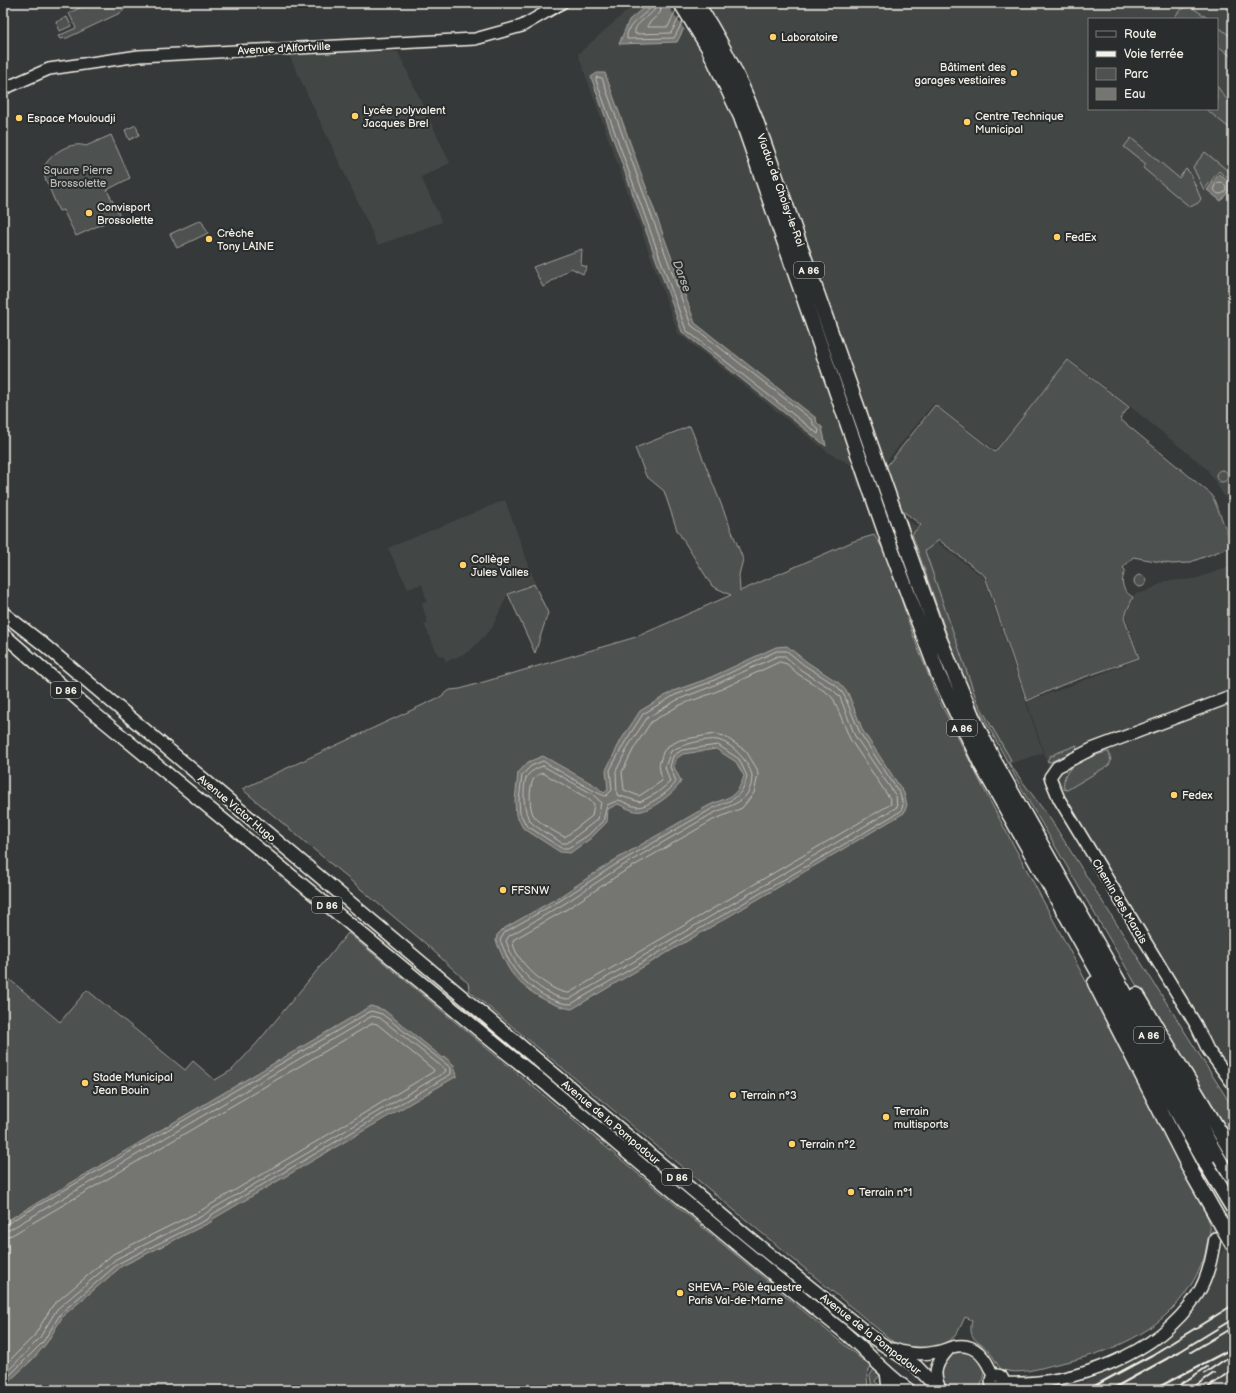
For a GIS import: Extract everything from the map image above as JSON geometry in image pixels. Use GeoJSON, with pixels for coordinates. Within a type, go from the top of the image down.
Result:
{"type":"FeatureCollection","features":[{"type":"Feature","properties":{"kind":"highway","name":"Viaduc de Choisy-le-Roi"},"geometry":{"type":"LineString","coordinates":[[681,3],[708,47],[741,117],[883,525],[938,674],[958,720],[1074,915]]}},
{"type":"Feature","properties":{"kind":"highway","name":"Viaduc de Choisy-le-Roi"},"geometry":{"type":"LineString","coordinates":[[696,3],[740,80],[755,118],[939,638],[972,716],[1074,915]]}},
{"type":"Feature","properties":{"kind":"highway"},"geometry":{"type":"LineString","coordinates":[[1232,1153],[1096,925],[1074,915],[1070,935],[1192,1173],[1233,1245]]}},
{"type":"Feature","properties":{"kind":"highway","name":"A 86"},"geometry":{"type":"LineString","coordinates":[[1074,915],[1213,1162],[1233,1208]]}},
{"type":"Feature","properties":{"kind":"highway","name":"A 86"},"geometry":{"type":"LineString","coordinates":[[1213,1162],[1233,1185]]}},
{"type":"Feature","properties":{"kind":"main road","name":"Avenue Victor Hugo"},"geometry":{"type":"LineString","coordinates":[[3,613],[60,659],[469,1004]]}},
{"type":"Feature","properties":{"kind":"main road","name":"Avenue Victor Hugo"},"geometry":{"type":"LineString","coordinates":[[3,634],[83,704],[458,1014]]}},
{"type":"Feature","properties":{"kind":"main road","name":"Avenue de la Pompadour"},"geometry":{"type":"LineString","coordinates":[[469,1004],[748,1237],[873,1338],[916,1366],[940,1390]]}},
{"type":"Feature","properties":{"kind":"main road","name":"Avenue de la Pompadour"},"geometry":{"type":"LineString","coordinates":[[458,1014],[856,1341],[886,1371],[909,1390]]}},
{"type":"Feature","properties":{"kind":"street","name":"Avenue d'Alfortville"},"geometry":{"type":"LineString","coordinates":[[3,88],[49,69],[139,56],[475,39],[522,26],[562,3]]}},
{"type":"Feature","properties":{"kind":"street","name":"Chemin des Marais"},"geometry":{"type":"LineString","coordinates":[[1233,696],[1098,746],[1057,767],[1050,776],[1059,799],[1201,1034],[1208,1050],[1233,1084]]}},
{"type":"Feature","properties":{"kind":"street","name":"Chemin des Marais"},"geometry":{"type":"LineString","coordinates":[[1201,1034],[1213,1044],[1233,1073]]}},
{"type":"Feature","properties":{"kind":"street"},"geometry":{"type":"LineString","coordinates":[[888,1347],[911,1353],[927,1354],[962,1345],[978,1351],[986,1360],[994,1384],[1028,1383],[1065,1378],[1111,1363],[1150,1341],[1169,1328],[1182,1314],[1197,1294],[1212,1257],[1215,1238]]}},
{"type":"Feature","properties":{"kind":"street"},"geometry":{"type":"LineString","coordinates":[[940,1390],[937,1383],[935,1368],[949,1348]]}},
{"type":"Feature","properties":{"kind":"street"},"geometry":{"type":"LineString","coordinates":[[886,1371],[888,1390]]}},
{"type":"Feature","properties":{"kind":"shaded area"},"geometry":{"type":"Polygon","coordinates":[[[636,3],[1233,3],[1233,510],[1207,469],[1069,359],[995,450],[934,403],[868,484],[858,487],[853,466],[828,452],[678,333],[578,54],[636,3]]]}},
{"type":"Feature","properties":{"kind":"shaded area","name":"Lycée polyvalent Jacques Brel"},"geometry":{"type":"Polygon","coordinates":[[[398,52],[450,163],[421,177],[442,222],[378,245],[289,55],[398,52]]]}},
{"type":"Feature","properties":{"kind":"shaded area","name":"Collège Jules Valles"},"geometry":{"type":"Polygon","coordinates":[[[505,500],[535,582],[508,593],[492,628],[470,651],[446,662],[444,657],[438,655],[424,624],[428,624],[422,604],[427,601],[422,584],[408,589],[388,548],[505,500]]]}},
{"type":"Feature","properties":{"kind":"shaded area"},"geometry":{"type":"Polygon","coordinates":[[[908,520],[984,578],[1043,753],[1009,764],[969,688],[908,520]]]}},
{"type":"Feature","properties":{"kind":"shaded area"},"geometry":{"type":"Polygon","coordinates":[[[1233,566],[1233,1102],[1123,896],[1049,768],[1027,702],[1140,659],[1126,617],[1135,594],[1145,592],[1166,581],[1194,579],[1233,566]]]}},
{"type":"Feature","properties":{"kind":"shaded area"},"geometry":{"type":"Polygon","coordinates":[[[1233,1213],[1233,1390],[1065,1390],[1104,1374],[1159,1343],[1182,1325],[1197,1305],[1224,1248],[1214,1233],[1233,1213]]]}},
{"type":"Feature","properties":{"kind":"green space"},"geometry":{"type":"Polygon","coordinates":[[[90,3],[128,3],[128,5],[122,12],[67,38],[60,39],[58,36],[76,28],[69,13],[90,3]]]}},
{"type":"Feature","properties":{"kind":"green space"},"geometry":{"type":"Polygon","coordinates":[[[1190,6],[1208,18],[1174,18],[1180,10],[1190,6]]]}},
{"type":"Feature","properties":{"kind":"green space"},"geometry":{"type":"Polygon","coordinates":[[[67,17],[71,26],[60,31],[56,22],[67,17]]]}},
{"type":"Feature","properties":{"kind":"green space"},"geometry":{"type":"Polygon","coordinates":[[[1218,27],[1233,38],[1233,58],[1218,46],[1218,27]]]}},
{"type":"Feature","properties":{"kind":"green space"},"geometry":{"type":"Polygon","coordinates":[[[1218,87],[1233,108],[1233,131],[1207,110],[1218,110],[1218,87]]]}},
{"type":"Feature","properties":{"kind":"green space"},"geometry":{"type":"Polygon","coordinates":[[[136,125],[139,135],[129,140],[125,130],[136,125]]]}},
{"type":"Feature","properties":{"kind":"green space","name":"Square Pierre Brossolette"},"geometry":{"type":"Polygon","coordinates":[[[111,135],[130,178],[107,190],[120,216],[76,236],[63,210],[59,211],[45,178],[45,165],[48,160],[58,152],[69,146],[86,146],[111,135]]]}},
{"type":"Feature","properties":{"kind":"green space"},"geometry":{"type":"Polygon","coordinates":[[[1131,138],[1179,178],[1186,169],[1190,173],[1201,199],[1198,203],[1190,207],[1143,168],[1146,164],[1124,147],[1131,138]]]}},
{"type":"Feature","properties":{"kind":"green space"},"geometry":{"type":"Polygon","coordinates":[[[1205,152],[1233,175],[1233,182],[1219,171],[1204,190],[1193,167],[1205,152]]]}},
{"type":"Feature","properties":{"kind":"green space"},"geometry":{"type":"Polygon","coordinates":[[[201,220],[208,233],[177,248],[170,234],[201,220]]]}},
{"type":"Feature","properties":{"kind":"green space"},"geometry":{"type":"Polygon","coordinates":[[[582,249],[581,265],[587,267],[583,274],[571,268],[543,287],[533,267],[582,249]]]}},
{"type":"Feature","properties":{"kind":"green space"},"geometry":{"type":"Polygon","coordinates":[[[1068,360],[1129,407],[1120,419],[1212,495],[1233,546],[1188,563],[1172,564],[1133,557],[1123,568],[1126,571],[1123,579],[1123,586],[1133,597],[1124,618],[1139,658],[1062,685],[1027,701],[985,576],[939,540],[925,551],[977,701],[1011,760],[1008,762],[1051,820],[1233,1108],[1233,1144],[1186,1070],[1024,793],[968,689],[947,635],[912,534],[921,525],[871,486],[935,405],[995,452],[1068,360]]]}},
{"type":"Feature","properties":{"kind":"green space"},"geometry":{"type":"Polygon","coordinates":[[[690,426],[743,559],[739,575],[740,591],[854,541],[874,535],[886,553],[914,638],[936,694],[990,801],[1096,1000],[1206,1213],[1210,1227],[1205,1254],[1191,1285],[1179,1302],[1165,1316],[1133,1338],[1115,1347],[1096,1354],[1036,1369],[1022,1372],[1008,1371],[1001,1369],[992,1355],[975,1340],[971,1333],[972,1320],[965,1317],[954,1337],[940,1345],[911,1347],[896,1344],[468,990],[468,983],[426,944],[242,789],[440,697],[450,690],[460,689],[636,637],[731,595],[712,586],[677,530],[664,491],[646,476],[635,448],[690,426]]]}},
{"type":"Feature","properties":{"kind":"green space"},"geometry":{"type":"Polygon","coordinates":[[[1220,470],[1224,470],[1228,476],[1224,482],[1220,482],[1216,478],[1216,474],[1220,470]]]}},
{"type":"Feature","properties":{"kind":"green space"},"geometry":{"type":"Polygon","coordinates":[[[1142,575],[1145,576],[1145,586],[1138,587],[1135,586],[1134,579],[1135,576],[1142,575]]]}},
{"type":"Feature","properties":{"kind":"green space"},"geometry":{"type":"Polygon","coordinates":[[[534,584],[548,613],[535,653],[508,594],[534,584]]]}},
{"type":"Feature","properties":{"kind":"green space"},"geometry":{"type":"Polygon","coordinates":[[[1077,745],[1076,751],[1050,762],[1047,761],[1051,755],[1054,756],[1054,754],[1077,745]]]}},
{"type":"Feature","properties":{"kind":"green space"},"geometry":{"type":"Polygon","coordinates":[[[1109,752],[1111,761],[1109,765],[1067,790],[1064,789],[1066,774],[1071,768],[1084,760],[1109,752]]]}},
{"type":"Feature","properties":{"kind":"green space"},"geometry":{"type":"Polygon","coordinates":[[[348,933],[871,1367],[867,1374],[868,1390],[3,1390],[3,974],[60,1022],[87,990],[185,1070],[193,1061],[215,1080],[232,1070],[257,1043],[348,933]]]}},
{"type":"Feature","properties":{"kind":"green space"},"geometry":{"type":"Polygon","coordinates":[[[959,1350],[974,1354],[984,1365],[984,1373],[980,1390],[949,1390],[941,1382],[939,1368],[946,1359],[959,1350]]]}},
{"type":"Feature","properties":{"kind":"green space"},"geometry":{"type":"Polygon","coordinates":[[[874,1369],[880,1375],[875,1381],[884,1390],[872,1390],[870,1375],[874,1369]]]}},
{"type":"Feature","properties":{"kind":"green space"},"geometry":{"type":"Polygon","coordinates":[[[1055,1385],[1047,1390],[1003,1390],[1055,1385]]]}},
{"type":"Feature","properties":{"kind":"water"},"geometry":{"type":"Polygon","coordinates":[[[649,3],[697,3],[677,42],[619,44],[629,20],[649,3]]]}},
{"type":"Feature","properties":{"kind":"water"},"geometry":{"type":"Polygon","coordinates":[[[597,73],[605,73],[695,323],[816,418],[817,423],[822,427],[826,446],[682,332],[591,77],[597,73]]]}},
{"type":"Feature","properties":{"kind":"water"},"geometry":{"type":"Polygon","coordinates":[[[1219,174],[1233,185],[1221,201],[1207,190],[1219,174]]]}},
{"type":"Feature","properties":{"kind":"water"},"geometry":{"type":"Polygon","coordinates":[[[787,646],[807,662],[839,683],[848,693],[863,731],[904,793],[907,805],[904,813],[572,1009],[555,1004],[528,990],[509,969],[496,941],[497,935],[503,929],[559,897],[613,861],[706,807],[730,797],[738,790],[744,776],[736,762],[716,749],[683,754],[677,758],[674,767],[681,781],[670,794],[653,806],[642,811],[633,810],[618,804],[608,809],[607,822],[590,839],[570,853],[560,852],[523,828],[516,815],[515,801],[518,773],[528,762],[543,756],[596,786],[604,793],[608,790],[606,770],[621,740],[640,711],[673,691],[707,679],[776,647],[787,646]]]}},
{"type":"Feature","properties":{"kind":"water"},"geometry":{"type":"Polygon","coordinates":[[[371,1006],[384,1010],[443,1058],[445,1057],[454,1065],[457,1076],[213,1219],[211,1222],[122,1266],[63,1316],[46,1344],[33,1359],[3,1387],[3,1223],[371,1006]]]}},
{"type":"Feature","properties":{"kind":"pier"},"geometry":{"type":"Polygon","coordinates":[[[666,3],[699,3],[685,30],[666,3]]]}},
{"type":"Feature","properties":{"kind":"tunnel"},"geometry":{"type":"LineString","coordinates":[[1215,1238],[1221,1219],[1233,1204]]}},
{"type":"Feature","properties":{"kind":"railway"},"geometry":{"type":"LineString","coordinates":[[1087,1390],[1152,1355],[1233,1305]]}},
{"type":"Feature","properties":{"kind":"railway"},"geometry":{"type":"LineString","coordinates":[[1110,1390],[1179,1352],[1233,1319]]}},
{"type":"Feature","properties":{"kind":"railway"},"geometry":{"type":"LineString","coordinates":[[1191,1352],[1233,1327]]}},
{"type":"Feature","properties":{"kind":"railway"},"geometry":{"type":"LineString","coordinates":[[1153,1390],[1233,1348]]}},
{"type":"Feature","properties":{"kind":"railway"},"geometry":{"type":"LineString","coordinates":[[1205,1373],[1233,1354]]}},
{"type":"Feature","properties":{"kind":"railway"},"geometry":{"type":"LineString","coordinates":[[1172,1390],[1207,1367]]}},
{"type":"Feature","properties":{"kind":"railway"},"geometry":{"type":"LineString","coordinates":[[1205,1390],[1233,1369]]}},
{"type":"Feature","properties":{"kind":"railway"},"geometry":{"type":"LineString","coordinates":[[1189,1390],[1214,1373]]}},
{"type":"Feature","properties":{"kind":"place","name":"Laboratoire"},"geometry":{"type":"Point","coordinates":[773,37]}},
{"type":"Feature","properties":{"kind":"place","name":"Bâtiment des garages vestiaires"},"geometry":{"type":"Point","coordinates":[1014,73]}},
{"type":"Feature","properties":{"kind":"place","name":"Lycée polyvalent Jacques Brel"},"geometry":{"type":"Point","coordinates":[355,116]}},
{"type":"Feature","properties":{"kind":"place","name":"Espace Mouloudji"},"geometry":{"type":"Point","coordinates":[19,118]}},
{"type":"Feature","properties":{"kind":"place","name":"Centre Technique Municipal"},"geometry":{"type":"Point","coordinates":[967,122]}},
{"type":"Feature","properties":{"kind":"place","name":"Convisport Brossolette"},"geometry":{"type":"Point","coordinates":[89,213]}},
{"type":"Feature","properties":{"kind":"place","name":"FedEx"},"geometry":{"type":"Point","coordinates":[1057,237]}},
{"type":"Feature","properties":{"kind":"place","name":"Crèche Tony LAINE"},"geometry":{"type":"Point","coordinates":[209,239]}},
{"type":"Feature","properties":{"kind":"place","name":"Collège Jules Valles"},"geometry":{"type":"Point","coordinates":[463,565]}},
{"type":"Feature","properties":{"kind":"place","name":"Fedex"},"geometry":{"type":"Point","coordinates":[1174,795]}},
{"type":"Feature","properties":{"kind":"place","name":"FFSNW"},"geometry":{"type":"Point","coordinates":[503,890]}},
{"type":"Feature","properties":{"kind":"place","name":"Stade Municipal Jean Bouin"},"geometry":{"type":"Point","coordinates":[85,1083]}},
{"type":"Feature","properties":{"kind":"place","name":"Terrain n°3"},"geometry":{"type":"Point","coordinates":[733,1095]}},
{"type":"Feature","properties":{"kind":"place","name":"Terrain multisports"},"geometry":{"type":"Point","coordinates":[886,1117]}},
{"type":"Feature","properties":{"kind":"place","name":"Terrain n°2"},"geometry":{"type":"Point","coordinates":[792,1144]}},
{"type":"Feature","properties":{"kind":"place","name":"Terrain n°1"},"geometry":{"type":"Point","coordinates":[851,1192]}},
{"type":"Feature","properties":{"kind":"place","name":"SHEVA– Pôle équestre Paris Val-de-Marne"},"geometry":{"type":"Point","coordinates":[680,1293]}},
{"type":"Feature","properties":{"kind":"water label","name":"Darse"},"geometry":{"type":"Point","coordinates":[682,276]}}]}
